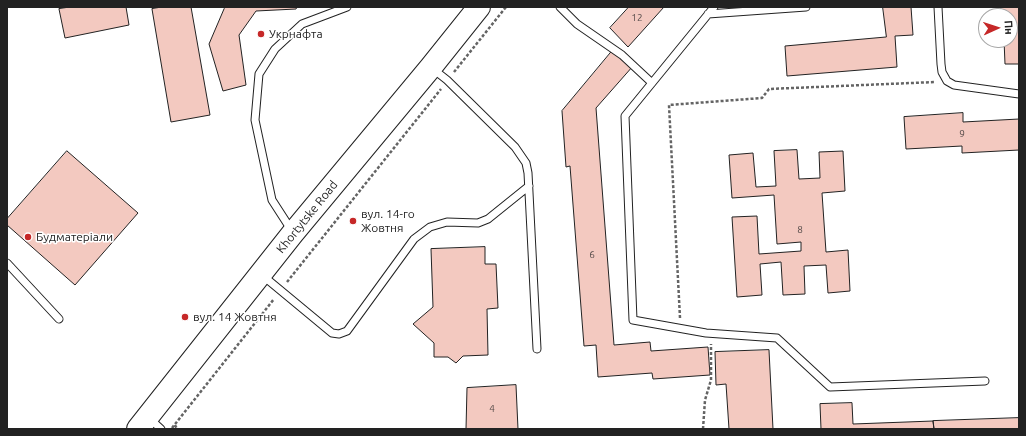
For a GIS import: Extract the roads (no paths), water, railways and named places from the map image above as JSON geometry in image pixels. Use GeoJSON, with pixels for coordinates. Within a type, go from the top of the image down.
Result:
{"type":"FeatureCollection","features":[{"type":"Feature","properties":{"kind":"main road","name":"Khortytske Road"},"geometry":{"type":"LineString","coordinates":[[149,425],[293,233],[439,74],[479,7]]}},
{"type":"Feature","properties":{"kind":"lane"},"geometry":{"type":"LineString","coordinates":[[293,233],[272,200],[255,120],[260,74],[275,49],[302,24],[347,7]]}},
{"type":"Feature","properties":{"kind":"lane"},"geometry":{"type":"LineString","coordinates":[[560,7],[577,24],[622,55],[652,83]]}},
{"type":"Feature","properties":{"kind":"lane"},"geometry":{"type":"LineString","coordinates":[[714,7],[625,116],[632,320],[706,333],[777,338],[830,388],[985,381]]}},
{"type":"Feature","properties":{"kind":"lane"},"geometry":{"type":"LineString","coordinates":[[708,14],[806,7]]}},
{"type":"Feature","properties":{"kind":"lane"},"geometry":{"type":"LineString","coordinates":[[938,7],[941,64],[942,72],[947,81],[954,85],[1019,94]]}},
{"type":"Feature","properties":{"kind":"lane"},"geometry":{"type":"LineString","coordinates":[[439,74],[515,146],[526,163],[529,186],[537,349]]}},
{"type":"Feature","properties":{"kind":"lane"},"geometry":{"type":"LineString","coordinates":[[261,274],[332,333],[339,334],[347,331],[414,239],[430,227],[447,222],[478,223],[488,219],[529,186]]}},
{"type":"Feature","properties":{"kind":"lane"},"geometry":{"type":"LineString","coordinates":[[7,262],[59,319]]}},
{"type":"Feature","properties":{"kind":"place","name":"Укрнафта"},"geometry":{"type":"Point","coordinates":[261,34]}},
{"type":"Feature","properties":{"kind":"place","name":"вул. 14-го Жовтня"},"geometry":{"type":"Point","coordinates":[353,221]}},
{"type":"Feature","properties":{"kind":"place","name":"Будматеріали"},"geometry":{"type":"Point","coordinates":[28,237]}},
{"type":"Feature","properties":{"kind":"place","name":"вул. 14 Жовтня"},"geometry":{"type":"Point","coordinates":[185,317]}}]}
